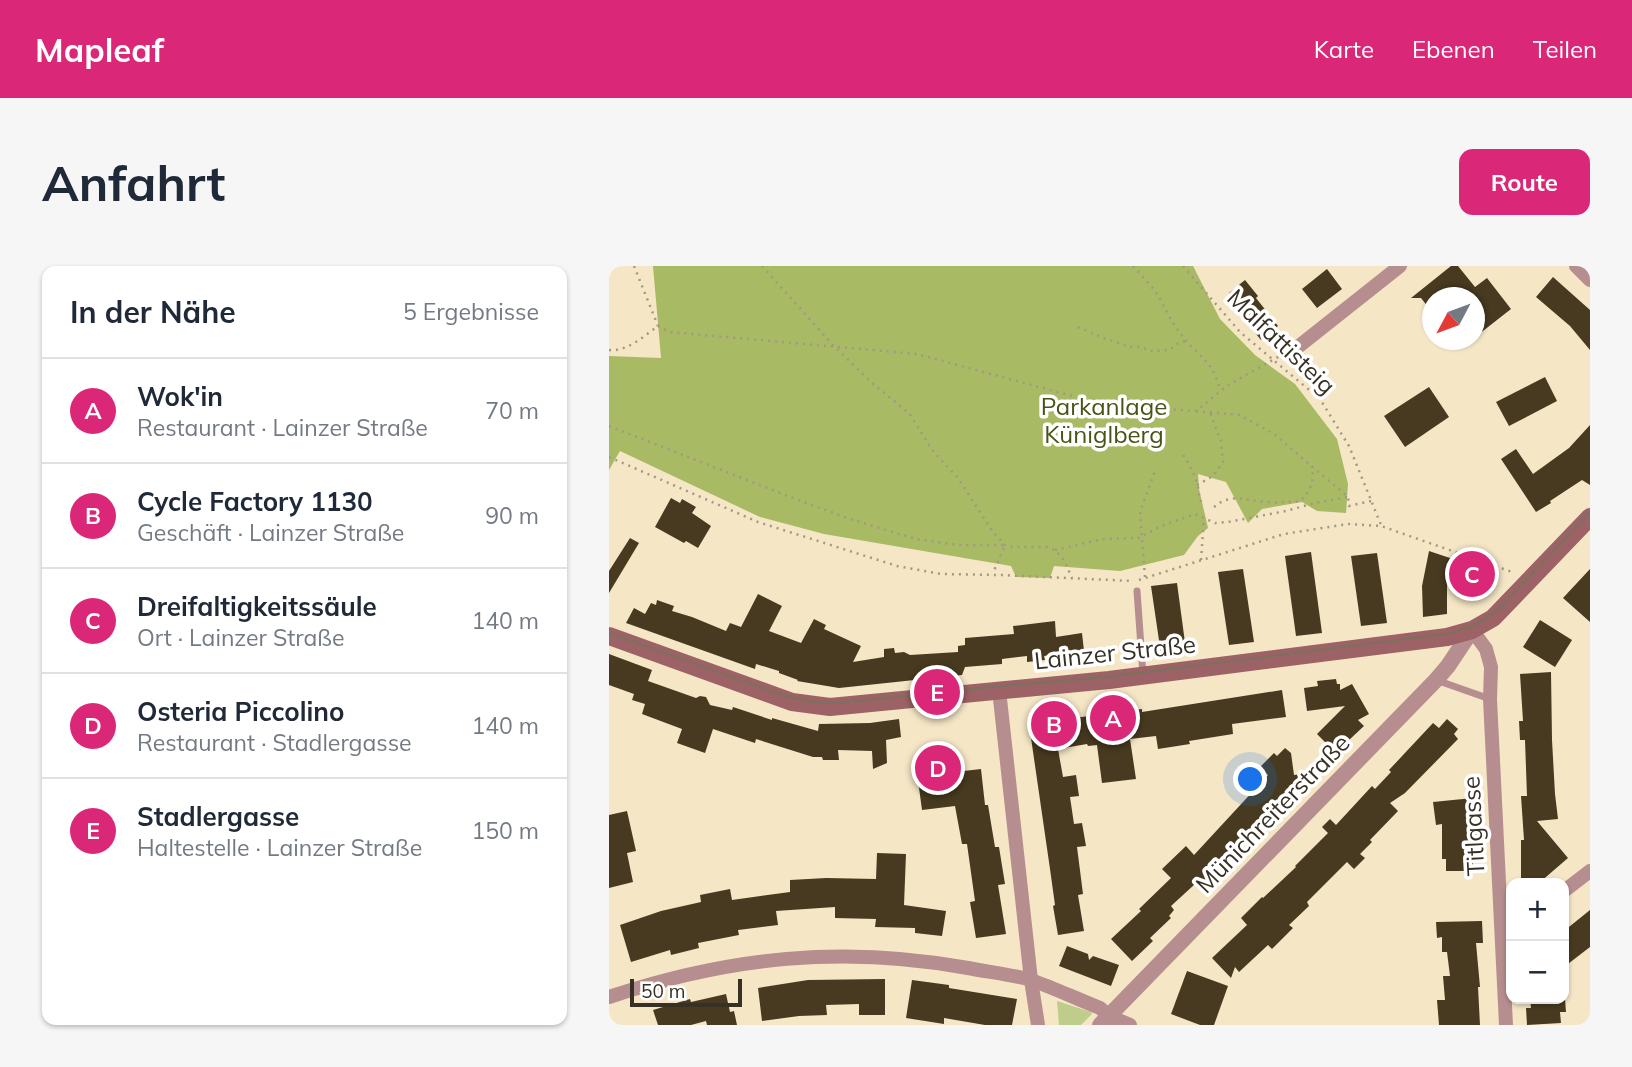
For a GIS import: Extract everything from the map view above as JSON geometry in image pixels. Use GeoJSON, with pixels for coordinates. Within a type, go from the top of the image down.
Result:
{"type":"FeatureCollection","features":[{"type":"Feature","properties":{"kind":"main road","name":"Lainzer Straße"},"geometry":{"type":"LineString","coordinates":[[609,636],[792,702],[814,706],[842,707],[1143,676],[1447,637],[1472,630],[1493,618],[1590,517]]}},
{"type":"Feature","properties":{"kind":"street"},"geometry":{"type":"LineString","coordinates":[[1294,350],[1400,266]]}},
{"type":"Feature","properties":{"kind":"street"},"geometry":{"type":"LineString","coordinates":[[1576,266],[1590,280]]}},
{"type":"Feature","properties":{"kind":"street","name":"Münichreiterstraße"},"geometry":{"type":"LineString","coordinates":[[1105,1021],[1436,680],[1472,630]]}},
{"type":"Feature","properties":{"kind":"street","name":"Titlgasse"},"geometry":{"type":"LineString","coordinates":[[1472,630],[1486,649],[1491,667],[1490,699],[1506,919]]}},
{"type":"Feature","properties":{"kind":"street"},"geometry":{"type":"LineString","coordinates":[[999,690],[1038,1025]]}},
{"type":"Feature","properties":{"kind":"street"},"geometry":{"type":"LineString","coordinates":[[1569,887],[1590,872]]}},
{"type":"Feature","properties":{"kind":"street","name":"Titlgasse"},"geometry":{"type":"LineString","coordinates":[[1506,1025],[1507,941]]}},
{"type":"Feature","properties":{"kind":"street"},"geometry":{"type":"LineString","coordinates":[[609,997],[686,974],[736,964],[801,957],[893,957],[937,962],[1031,980],[1100,1008],[1105,1021],[1130,1025]]}},
{"type":"Feature","properties":{"kind":"lane"},"geometry":{"type":"LineString","coordinates":[[1137,591],[1143,676]]}},
{"type":"Feature","properties":{"kind":"lane"},"geometry":{"type":"LineString","coordinates":[[1436,680],[1490,699]]}},
{"type":"Feature","properties":{"kind":"path"},"geometry":{"type":"LineString","coordinates":[[634,266],[658,326],[669,332],[917,354],[1091,401],[1240,415],[1274,434],[1348,496],[1349,506],[1371,501]]}},
{"type":"Feature","properties":{"kind":"path"},"geometry":{"type":"LineString","coordinates":[[762,266],[833,345],[909,414],[932,450],[958,478],[993,532],[1005,545]]}},
{"type":"Feature","properties":{"kind":"path"},"geometry":{"type":"LineString","coordinates":[[1133,266],[1155,291],[1186,341],[1214,371],[1220,391]]}},
{"type":"Feature","properties":{"kind":"path","name":"Malfattisteig"},"geometry":{"type":"LineString","coordinates":[[1182,266],[1240,332],[1320,399],[1349,446],[1381,526]]}},
{"type":"Feature","properties":{"kind":"path"},"geometry":{"type":"LineString","coordinates":[[609,350],[617,351],[639,341],[658,326]]}},
{"type":"Feature","properties":{"kind":"path"},"geometry":{"type":"LineString","coordinates":[[1078,327],[1103,338],[1152,351],[1169,349],[1186,341]]}},
{"type":"Feature","properties":{"kind":"path"},"geometry":{"type":"LineString","coordinates":[[1196,411],[1228,385],[1294,350]]}},
{"type":"Feature","properties":{"kind":"path"},"geometry":{"type":"LineString","coordinates":[[1197,485],[1213,476],[1223,462],[1221,441],[1210,412]]}},
{"type":"Feature","properties":{"kind":"path"},"geometry":{"type":"LineString","coordinates":[[609,427],[850,519],[916,539],[957,545],[1046,547],[1055,550],[1064,560],[1072,578]]}},
{"type":"Feature","properties":{"kind":"path"},"geometry":{"type":"LineString","coordinates":[[1182,455],[1190,466],[1202,504]]}},
{"type":"Feature","properties":{"kind":"path"},"geometry":{"type":"LineString","coordinates":[[609,457],[744,516],[897,566],[941,574],[1134,581],[1284,534],[1348,524],[1381,526],[1532,578]]}},
{"type":"Feature","properties":{"kind":"path"},"geometry":{"type":"LineString","coordinates":[[1214,507],[1227,499],[1239,497],[1265,502],[1300,501],[1311,488],[1314,478],[1312,466]]}},
{"type":"Feature","properties":{"kind":"path"},"geometry":{"type":"LineString","coordinates":[[1146,578],[1140,513],[1155,471]]}},
{"type":"Feature","properties":{"kind":"path"},"geometry":{"type":"LineString","coordinates":[[1055,550],[1102,539],[1139,538],[1161,526],[1195,514],[1215,523],[1228,522],[1348,496]]}},
{"type":"Feature","properties":{"kind":"path"},"geometry":{"type":"LineString","coordinates":[[1201,560],[1204,517]]}},
{"type":"Feature","properties":{"kind":"path"},"geometry":{"type":"LineString","coordinates":[[992,574],[1005,545]]}},
{"type":"Feature","properties":{"kind":"green space","name":"Parkanlage Küniglberg"},"geometry":{"type":"Polygon","coordinates":[[[653,266],[1193,266],[1220,319],[1255,355],[1295,384],[1337,439],[1348,484],[1346,513],[1317,511],[1302,502],[1262,509],[1248,523],[1226,482],[1198,474],[1208,528],[1198,536],[1184,555],[1120,571],[1054,566],[1050,578],[1016,577],[1011,566],[824,534],[760,517],[620,451],[609,470],[609,356],[661,358],[653,266]]]}},
{"type":"Feature","properties":{"kind":"green space"},"geometry":{"type":"Polygon","coordinates":[[[1057,1001],[1092,1014],[1081,1025],[1059,1025],[1057,1001]]]}},
{"type":"Feature","properties":{"kind":"building"},"geometry":{"type":"Polygon","coordinates":[[[1451,266],[1458,266],[1475,287],[1425,287],[1451,266]]]}},
{"type":"Feature","properties":{"kind":"building"},"geometry":{"type":"Polygon","coordinates":[[[1327,269],[1342,289],[1317,308],[1302,289],[1327,269]]]}},
{"type":"Feature","properties":{"kind":"building"},"geometry":{"type":"Polygon","coordinates":[[[1553,277],[1590,310],[1590,350],[1570,326],[1536,297],[1553,277]]]}},
{"type":"Feature","properties":{"kind":"building"},"geometry":{"type":"Polygon","coordinates":[[[1487,278],[1511,309],[1485,329],[1485,287],[1475,287],[1487,278]]]}},
{"type":"Feature","properties":{"kind":"building"},"geometry":{"type":"Polygon","coordinates":[[[1245,280],[1278,326],[1261,340],[1248,324],[1252,321],[1229,293],[1245,280]]]}},
{"type":"Feature","properties":{"kind":"building"},"geometry":{"type":"Polygon","coordinates":[[[1422,289],[1422,299],[1411,298],[1422,289]]]}},
{"type":"Feature","properties":{"kind":"building"},"geometry":{"type":"Polygon","coordinates":[[[1545,377],[1557,401],[1509,426],[1496,402],[1545,377]]]}},
{"type":"Feature","properties":{"kind":"building"},"geometry":{"type":"Polygon","coordinates":[[[1429,387],[1449,417],[1405,447],[1384,416],[1429,387]]]}},
{"type":"Feature","properties":{"kind":"building"},"geometry":{"type":"Polygon","coordinates":[[[1590,425],[1590,485],[1582,480],[1536,512],[1501,459],[1516,449],[1533,474],[1569,448],[1590,425]]]}},
{"type":"Feature","properties":{"kind":"building"},"geometry":{"type":"Polygon","coordinates":[[[671,498],[680,503],[682,499],[696,507],[692,513],[711,526],[698,548],[655,527],[671,498]]]}},
{"type":"Feature","properties":{"kind":"building"},"geometry":{"type":"Polygon","coordinates":[[[630,538],[639,543],[609,593],[609,571],[630,538]]]}},
{"type":"Feature","properties":{"kind":"building"},"geometry":{"type":"Polygon","coordinates":[[[1429,551],[1453,559],[1447,585],[1447,614],[1423,617],[1422,586],[1429,551]]]}},
{"type":"Feature","properties":{"kind":"building"},"geometry":{"type":"Polygon","coordinates":[[[1311,552],[1322,633],[1296,636],[1285,556],[1311,552]]]}},
{"type":"Feature","properties":{"kind":"building"},"geometry":{"type":"Polygon","coordinates":[[[1377,553],[1387,623],[1361,626],[1351,556],[1377,553]]]}},
{"type":"Feature","properties":{"kind":"building"},"geometry":{"type":"Polygon","coordinates":[[[1243,569],[1254,642],[1229,645],[1218,572],[1243,569]]]}},
{"type":"Feature","properties":{"kind":"building"},"geometry":{"type":"Polygon","coordinates":[[[1590,569],[1590,622],[1563,598],[1590,569]]]}},
{"type":"Feature","properties":{"kind":"building"},"geometry":{"type":"Polygon","coordinates":[[[1177,583],[1186,650],[1161,654],[1151,586],[1177,583]]]}},
{"type":"Feature","properties":{"kind":"building"},"geometry":{"type":"Polygon","coordinates":[[[758,594],[782,606],[769,631],[801,643],[814,619],[826,625],[824,629],[861,646],[853,662],[884,657],[884,649],[894,648],[895,653],[904,652],[910,655],[958,652],[958,646],[965,645],[965,638],[1014,634],[1013,626],[1055,621],[1056,637],[1082,633],[1084,651],[1044,656],[1045,660],[1027,662],[1027,656],[1002,659],[1002,664],[965,667],[962,675],[839,688],[797,681],[779,671],[756,664],[755,669],[626,623],[634,608],[645,614],[651,603],[656,605],[657,600],[674,606],[672,611],[726,631],[730,623],[741,627],[758,594]]]}},
{"type":"Feature","properties":{"kind":"building"},"geometry":{"type":"Polygon","coordinates":[[[1540,620],[1572,640],[1555,667],[1523,647],[1540,620]]]}},
{"type":"Feature","properties":{"kind":"building"},"geometry":{"type":"Polygon","coordinates":[[[609,654],[652,670],[648,681],[696,698],[706,697],[710,705],[732,710],[733,707],[818,731],[819,724],[870,723],[899,719],[901,737],[886,740],[887,763],[873,769],[872,751],[838,750],[839,760],[823,760],[822,757],[813,757],[756,739],[755,743],[713,729],[705,753],[677,743],[682,729],[642,714],[645,704],[632,700],[634,694],[609,685],[609,654]]]}},
{"type":"Feature","properties":{"kind":"building"},"geometry":{"type":"Polygon","coordinates":[[[1551,672],[1552,740],[1558,819],[1537,821],[1568,858],[1545,878],[1521,878],[1521,840],[1524,840],[1521,796],[1527,796],[1525,740],[1520,740],[1519,721],[1523,721],[1520,674],[1551,672]]]}},
{"type":"Feature","properties":{"kind":"building"},"geometry":{"type":"Polygon","coordinates":[[[1336,679],[1340,690],[1352,684],[1369,714],[1358,720],[1364,726],[1348,741],[1344,737],[1332,749],[1317,734],[1345,706],[1307,711],[1304,688],[1318,686],[1317,681],[1336,679]]]}},
{"type":"Feature","properties":{"kind":"building"},"geometry":{"type":"Polygon","coordinates":[[[1282,690],[1286,717],[1232,724],[1233,734],[1158,749],[1156,736],[1130,739],[1136,779],[1102,783],[1097,745],[1058,749],[1063,777],[1076,775],[1079,796],[1070,797],[1074,824],[1082,823],[1086,846],[1077,847],[1083,894],[1078,895],[1084,931],[1058,935],[1029,724],[1142,709],[1142,712],[1282,690]]]}},
{"type":"Feature","properties":{"kind":"building"},"geometry":{"type":"Polygon","coordinates":[[[1447,719],[1458,729],[1454,734],[1458,739],[1405,793],[1390,803],[1398,811],[1360,854],[1365,858],[1354,869],[1347,862],[1307,902],[1309,906],[1289,925],[1293,928],[1272,949],[1268,945],[1239,972],[1235,967],[1231,978],[1212,958],[1247,925],[1241,918],[1328,833],[1322,827],[1330,819],[1336,825],[1372,786],[1375,789],[1433,723],[1439,728],[1447,719]]]}},
{"type":"Feature","properties":{"kind":"building"},"geometry":{"type":"Polygon","coordinates":[[[1285,748],[1291,753],[1294,775],[1316,772],[1291,797],[1287,793],[1198,888],[1195,884],[1171,906],[1174,910],[1169,916],[1171,918],[1150,938],[1153,941],[1132,961],[1111,939],[1171,878],[1162,869],[1186,846],[1194,855],[1268,775],[1260,767],[1274,753],[1277,756],[1285,748]]]}},
{"type":"Feature","properties":{"kind":"building"},"geometry":{"type":"Polygon","coordinates":[[[943,752],[947,773],[981,769],[985,805],[988,805],[995,847],[999,847],[1005,884],[998,885],[1006,934],[976,938],[970,902],[975,901],[967,844],[962,844],[955,806],[922,810],[915,758],[943,752]]]}},
{"type":"Feature","properties":{"kind":"building"},"geometry":{"type":"Polygon","coordinates":[[[1473,798],[1477,859],[1473,859],[1473,871],[1446,871],[1446,859],[1442,859],[1442,824],[1436,825],[1433,802],[1473,798]]]}},
{"type":"Feature","properties":{"kind":"building"},"geometry":{"type":"Polygon","coordinates":[[[627,811],[636,851],[627,853],[633,882],[609,888],[609,815],[627,811]]]}},
{"type":"Feature","properties":{"kind":"building"},"geometry":{"type":"Polygon","coordinates":[[[877,853],[906,854],[904,905],[946,911],[942,936],[915,933],[915,928],[875,927],[876,919],[835,918],[835,907],[776,911],[778,925],[738,930],[739,935],[698,943],[699,948],[671,955],[670,950],[631,962],[620,925],[661,911],[701,902],[700,895],[730,889],[732,900],[790,892],[790,880],[876,879],[877,853]]]}},
{"type":"Feature","properties":{"kind":"building"},"geometry":{"type":"Polygon","coordinates":[[[1590,910],[1590,947],[1569,963],[1569,941],[1569,927],[1590,910]]]}},
{"type":"Feature","properties":{"kind":"building"},"geometry":{"type":"Polygon","coordinates":[[[1482,921],[1483,943],[1476,943],[1480,1025],[1439,1025],[1437,1000],[1445,1000],[1443,976],[1450,976],[1447,952],[1442,952],[1442,937],[1437,938],[1436,922],[1482,921]]]}},
{"type":"Feature","properties":{"kind":"building"},"geometry":{"type":"Polygon","coordinates":[[[1067,946],[1088,954],[1089,960],[1093,956],[1119,965],[1111,986],[1059,966],[1067,946]]]}},
{"type":"Feature","properties":{"kind":"building"},"geometry":{"type":"Polygon","coordinates":[[[1187,971],[1228,986],[1214,1025],[1200,1025],[1171,1014],[1187,971]]]}},
{"type":"Feature","properties":{"kind":"building"},"geometry":{"type":"Polygon","coordinates":[[[885,979],[885,1015],[859,1015],[859,1004],[826,1005],[827,1015],[762,1021],[758,988],[808,980],[885,979]]]}},
{"type":"Feature","properties":{"kind":"building"},"geometry":{"type":"Polygon","coordinates":[[[912,980],[1017,999],[1012,1025],[985,1025],[944,1018],[944,1024],[906,1018],[912,980]]]}},
{"type":"Feature","properties":{"kind":"building"},"geometry":{"type":"Polygon","coordinates":[[[726,994],[730,1012],[734,1011],[737,1025],[707,1025],[706,1021],[691,1025],[658,1025],[653,1010],[690,999],[691,1002],[726,994]]]}},
{"type":"Feature","properties":{"kind":"building"},"geometry":{"type":"Polygon","coordinates":[[[1531,1004],[1565,1004],[1566,1012],[1560,1012],[1561,1023],[1527,1025],[1526,1008],[1531,1008],[1531,1004]]]}},
{"type":"Feature","properties":{"kind":"tram line"},"geometry":{"type":"LineString","coordinates":[[609,633],[785,696],[818,703],[1106,677],[1461,630],[1500,608],[1590,512]]}},
{"type":"Feature","properties":{"kind":"place","name":"Dreifaltigkeitssäule"},"geometry":{"type":"Point","coordinates":[1472,574]}},
{"type":"Feature","properties":{"kind":"place","name":"Stadlergasse"},"geometry":{"type":"Point","coordinates":[937,692]}},
{"type":"Feature","properties":{"kind":"place","name":"Wok'in"},"geometry":{"type":"Point","coordinates":[1113,718]}},
{"type":"Feature","properties":{"kind":"place","name":"Cycle Factory 1130"},"geometry":{"type":"Point","coordinates":[1054,724]}},
{"type":"Feature","properties":{"kind":"place","name":"Osteria Piccolino"},"geometry":{"type":"Point","coordinates":[938,768]}}]}
